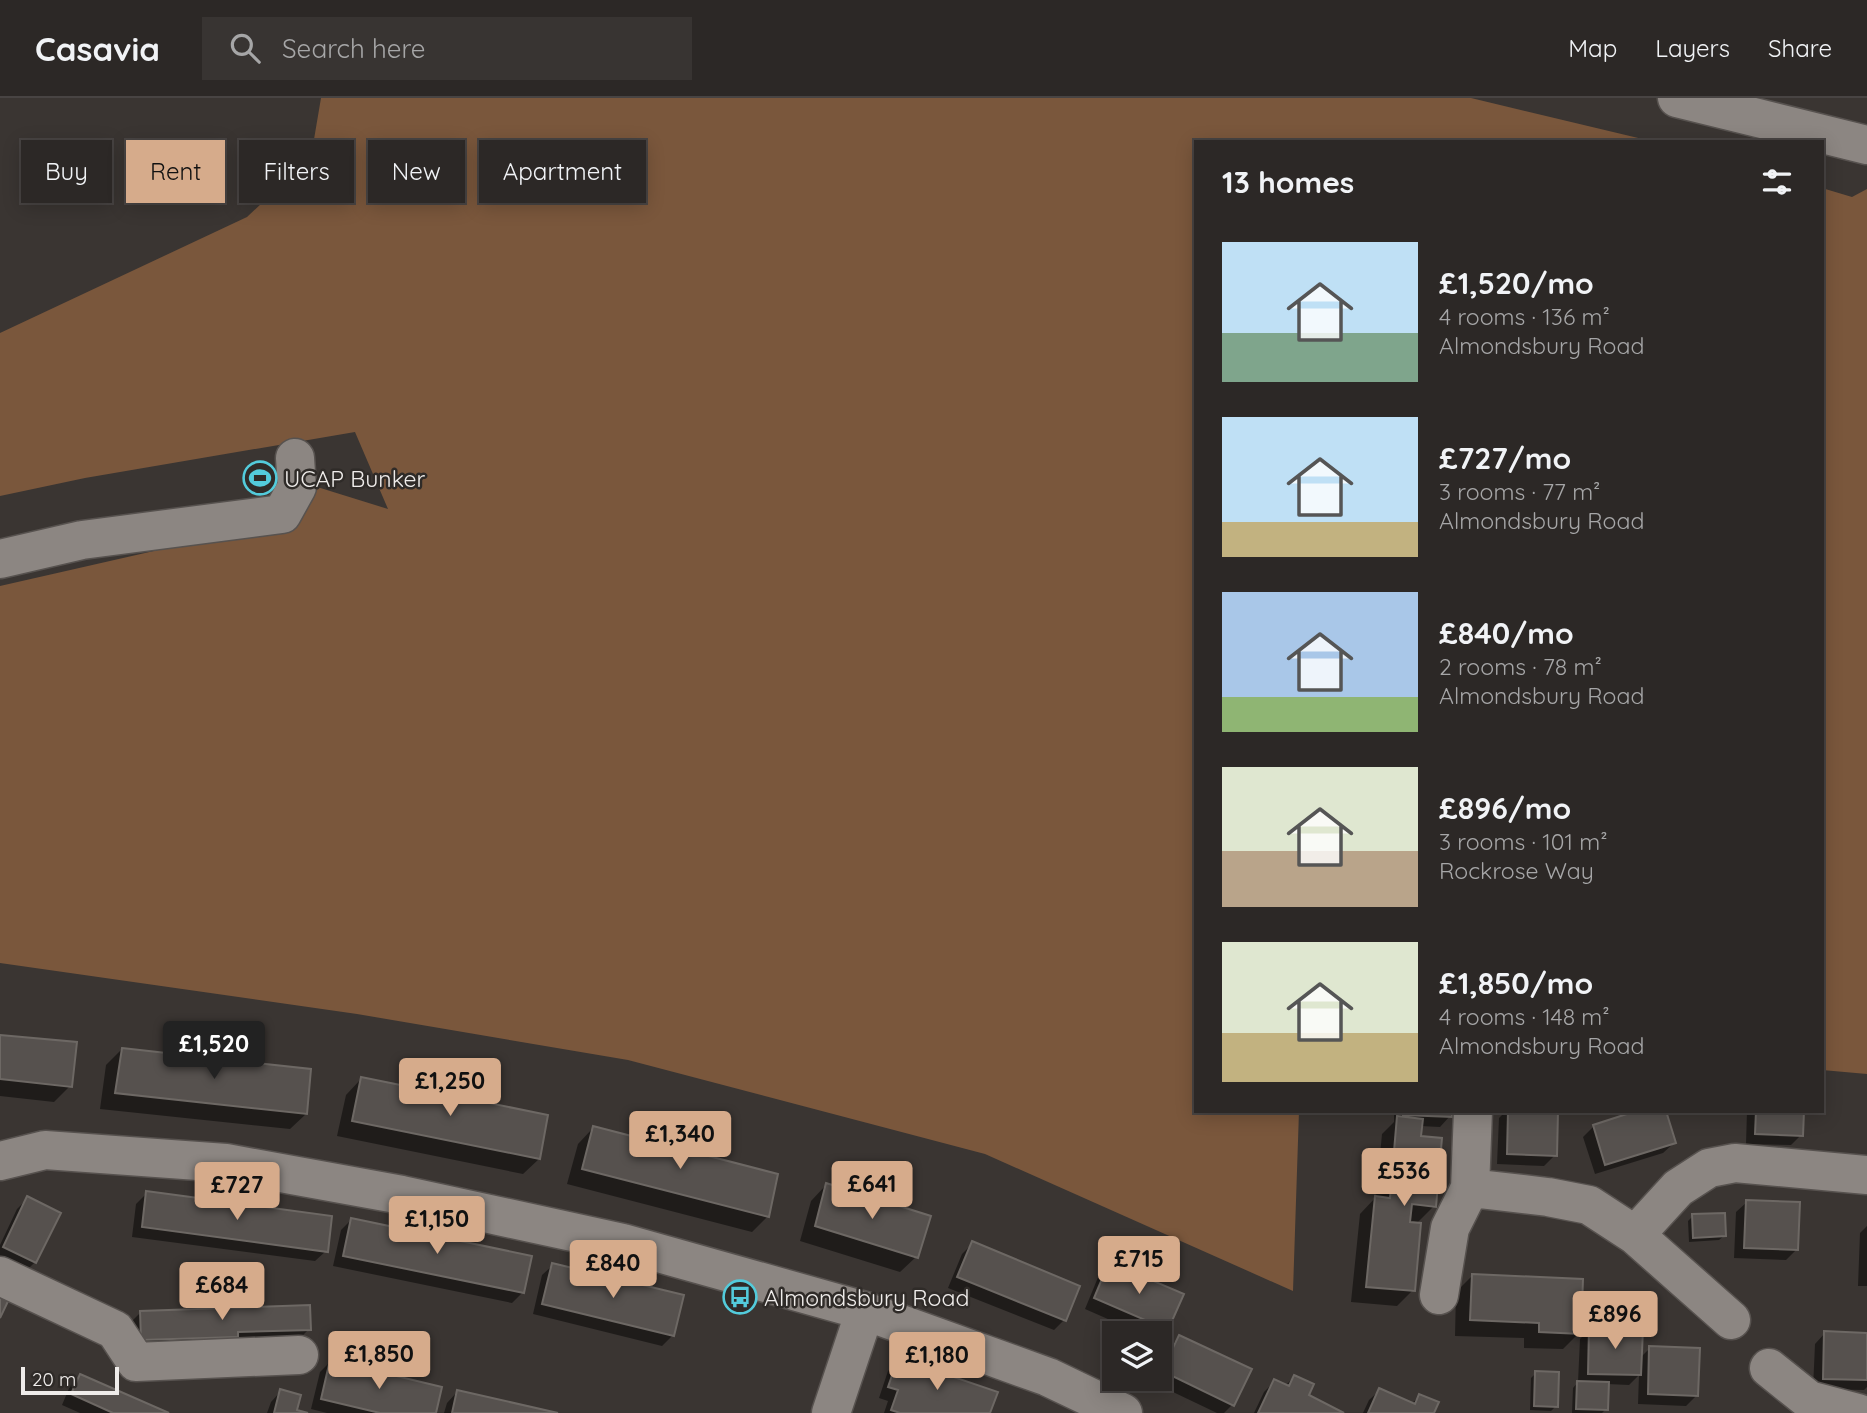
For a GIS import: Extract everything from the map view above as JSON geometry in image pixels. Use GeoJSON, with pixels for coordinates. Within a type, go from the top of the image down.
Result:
{"type":"FeatureCollection","features":[{"type":"Feature","properties":{"kind":"street"},"geometry":{"type":"LineString","coordinates":[[1677,98],[1867,145]]}},
{"type":"Feature","properties":{"kind":"street"},"geometry":{"type":"LineString","coordinates":[[0,559],[82,540],[282,513],[297,488],[295,458]]}},
{"type":"Feature","properties":{"kind":"street"},"geometry":{"type":"LineString","coordinates":[[1439,1295],[1450,1228],[1470,1188],[1473,1113]]}},
{"type":"Feature","properties":{"kind":"street"},"geometry":{"type":"LineString","coordinates":[[0,1161],[45,1150],[226,1163],[402,1195],[623,1243],[865,1311],[1048,1377],[1123,1413]]}},
{"type":"Feature","properties":{"kind":"street"},"geometry":{"type":"LineString","coordinates":[[1635,1235],[1678,1188],[1709,1168],[1734,1163],[1867,1175]]}},
{"type":"Feature","properties":{"kind":"street"},"geometry":{"type":"LineString","coordinates":[[1470,1188],[1548,1197],[1589,1205],[1635,1235],[1731,1320]]}},
{"type":"Feature","properties":{"kind":"street"},"geometry":{"type":"LineString","coordinates":[[0,1276],[115,1330],[136,1362],[299,1355]]}},
{"type":"Feature","properties":{"kind":"street"},"geometry":{"type":"LineString","coordinates":[[831,1413],[865,1311]]}},
{"type":"Feature","properties":{"kind":"street"},"geometry":{"type":"LineString","coordinates":[[1769,1368],[1809,1400],[1858,1413]]}},
{"type":"Feature","properties":{"kind":"shaded area"},"geometry":{"type":"Polygon","coordinates":[[[321,98],[1471,98],[1647,140],[1194,140],[1194,1113],[1299,1113],[1293,1291],[985,1154],[628,1060],[357,1014],[0,963],[0,586],[290,520],[314,486],[388,509],[355,432],[85,478],[0,496],[0,333],[247,217],[262,203],[354,203],[354,140],[314,140],[321,98]]]}},
{"type":"Feature","properties":{"kind":"shaded area"},"geometry":{"type":"Polygon","coordinates":[[[1824,189],[1852,197],[1867,189],[1867,1074],[1824,1070],[1824,189]]]}},
{"type":"Feature","properties":{"kind":"building"},"geometry":{"type":"Polygon","coordinates":[[[0,1035],[77,1042],[72,1087],[0,1079],[0,1035]]]}},
{"type":"Feature","properties":{"kind":"building"},"geometry":{"type":"Polygon","coordinates":[[[122,1048],[311,1069],[307,1114],[115,1093],[122,1048]]]}},
{"type":"Feature","properties":{"kind":"building"},"geometry":{"type":"Polygon","coordinates":[[[361,1077],[548,1115],[540,1159],[352,1121],[361,1077]]]}},
{"type":"Feature","properties":{"kind":"building"},"geometry":{"type":"Polygon","coordinates":[[[1452,1113],[1452,1117],[1403,1115],[1452,1113]]]}},
{"type":"Feature","properties":{"kind":"building"},"geometry":{"type":"Polygon","coordinates":[[[1508,1113],[1558,1113],[1557,1156],[1507,1154],[1508,1113]]]}},
{"type":"Feature","properties":{"kind":"building"},"geometry":{"type":"Polygon","coordinates":[[[1630,1113],[1667,1113],[1676,1143],[1605,1165],[1593,1125],[1630,1113]]]}},
{"type":"Feature","properties":{"kind":"building"},"geometry":{"type":"Polygon","coordinates":[[[1756,1113],[1804,1113],[1803,1136],[1755,1134],[1756,1113]]]}},
{"type":"Feature","properties":{"kind":"building"},"geometry":{"type":"Polygon","coordinates":[[[1397,1116],[1423,1119],[1421,1136],[1442,1138],[1436,1207],[1412,1204],[1410,1222],[1421,1223],[1415,1291],[1366,1287],[1375,1196],[1390,1198],[1397,1116]]]}},
{"type":"Feature","properties":{"kind":"building"},"geometry":{"type":"Polygon","coordinates":[[[593,1126],[778,1174],[769,1217],[582,1169],[593,1126]]]}},
{"type":"Feature","properties":{"kind":"building"},"geometry":{"type":"Polygon","coordinates":[[[826,1183],[931,1216],[918,1258],[815,1226],[826,1183]]]}},
{"type":"Feature","properties":{"kind":"building"},"geometry":{"type":"Polygon","coordinates":[[[146,1191],[332,1216],[328,1252],[142,1227],[146,1191]]]}},
{"type":"Feature","properties":{"kind":"building"},"geometry":{"type":"Polygon","coordinates":[[[27,1196],[61,1213],[36,1263],[3,1247],[27,1196]]]}},
{"type":"Feature","properties":{"kind":"building"},"geometry":{"type":"Polygon","coordinates":[[[1746,1200],[1800,1202],[1798,1250],[1744,1248],[1746,1200]]]}},
{"type":"Feature","properties":{"kind":"building"},"geometry":{"type":"Polygon","coordinates":[[[1725,1213],[1726,1236],[1693,1238],[1692,1214],[1725,1213]]]}},
{"type":"Feature","properties":{"kind":"building"},"geometry":{"type":"Polygon","coordinates":[[[351,1218],[532,1256],[524,1293],[343,1256],[351,1218]]]}},
{"type":"Feature","properties":{"kind":"building"},"geometry":{"type":"Polygon","coordinates":[[[972,1241],[1080,1286],[1066,1321],[957,1277],[972,1241]]]}},
{"type":"Feature","properties":{"kind":"building"},"geometry":{"type":"Polygon","coordinates":[[[1109,1262],[1184,1294],[1172,1321],[1147,1321],[1094,1298],[1109,1262]]]}},
{"type":"Feature","properties":{"kind":"building"},"geometry":{"type":"Polygon","coordinates":[[[552,1263],[684,1295],[674,1336],[542,1304],[552,1263]]]}},
{"type":"Feature","properties":{"kind":"building"},"geometry":{"type":"Polygon","coordinates":[[[1472,1274],[1583,1279],[1581,1334],[1539,1332],[1539,1323],[1470,1320],[1472,1274]]]}},
{"type":"Feature","properties":{"kind":"building"},"geometry":{"type":"Polygon","coordinates":[[[0,1291],[11,1295],[0,1318],[0,1291]]]}},
{"type":"Feature","properties":{"kind":"building"},"geometry":{"type":"Polygon","coordinates":[[[310,1305],[311,1330],[238,1332],[238,1337],[141,1340],[140,1311],[310,1305]]]}},
{"type":"Feature","properties":{"kind":"building"},"geometry":{"type":"Polygon","coordinates":[[[1589,1327],[1643,1329],[1641,1375],[1588,1374],[1589,1327]]]}},
{"type":"Feature","properties":{"kind":"building"},"geometry":{"type":"Polygon","coordinates":[[[1824,1331],[1867,1333],[1867,1380],[1823,1379],[1824,1331]]]}},
{"type":"Feature","properties":{"kind":"building"},"geometry":{"type":"Polygon","coordinates":[[[1179,1335],[1252,1369],[1234,1406],[1172,1376],[1172,1350],[1179,1335]]]}},
{"type":"Feature","properties":{"kind":"building"},"geometry":{"type":"Polygon","coordinates":[[[1649,1346],[1700,1348],[1698,1396],[1648,1394],[1649,1346]]]}},
{"type":"Feature","properties":{"kind":"building"},"geometry":{"type":"Polygon","coordinates":[[[898,1358],[998,1392],[990,1413],[900,1413],[891,1410],[898,1390],[888,1387],[898,1358]]]}},
{"type":"Feature","properties":{"kind":"building"},"geometry":{"type":"Polygon","coordinates":[[[330,1360],[442,1387],[436,1413],[380,1413],[321,1399],[330,1360]]]}},
{"type":"Feature","properties":{"kind":"building"},"geometry":{"type":"Polygon","coordinates":[[[1535,1371],[1559,1372],[1558,1407],[1534,1406],[1535,1371]]]}},
{"type":"Feature","properties":{"kind":"building"},"geometry":{"type":"Polygon","coordinates":[[[80,1374],[169,1413],[113,1413],[71,1394],[80,1374]]]}},
{"type":"Feature","properties":{"kind":"building"},"geometry":{"type":"Polygon","coordinates":[[[1294,1375],[1314,1384],[1309,1395],[1344,1413],[1258,1413],[1274,1379],[1289,1386],[1294,1375]]]}},
{"type":"Feature","properties":{"kind":"building"},"geometry":{"type":"Polygon","coordinates":[[[1577,1381],[1609,1382],[1608,1410],[1576,1409],[1577,1381]]]}},
{"type":"Feature","properties":{"kind":"building"},"geometry":{"type":"Polygon","coordinates":[[[1379,1388],[1415,1404],[1419,1394],[1439,1402],[1434,1413],[1368,1413],[1379,1388]]]}},
{"type":"Feature","properties":{"kind":"building"},"geometry":{"type":"Polygon","coordinates":[[[280,1389],[301,1395],[297,1410],[308,1413],[274,1413],[280,1389]]]}},
{"type":"Feature","properties":{"kind":"building"},"geometry":{"type":"Polygon","coordinates":[[[457,1390],[558,1413],[452,1413],[457,1390]]]}},
{"type":"Feature","properties":{"kind":"place","name":"UCAP Bunker"},"geometry":{"type":"Point","coordinates":[260,478]}},
{"type":"Feature","properties":{"kind":"place","name":"Almondsbury Road"},"geometry":{"type":"Point","coordinates":[740,1297]}}]}
